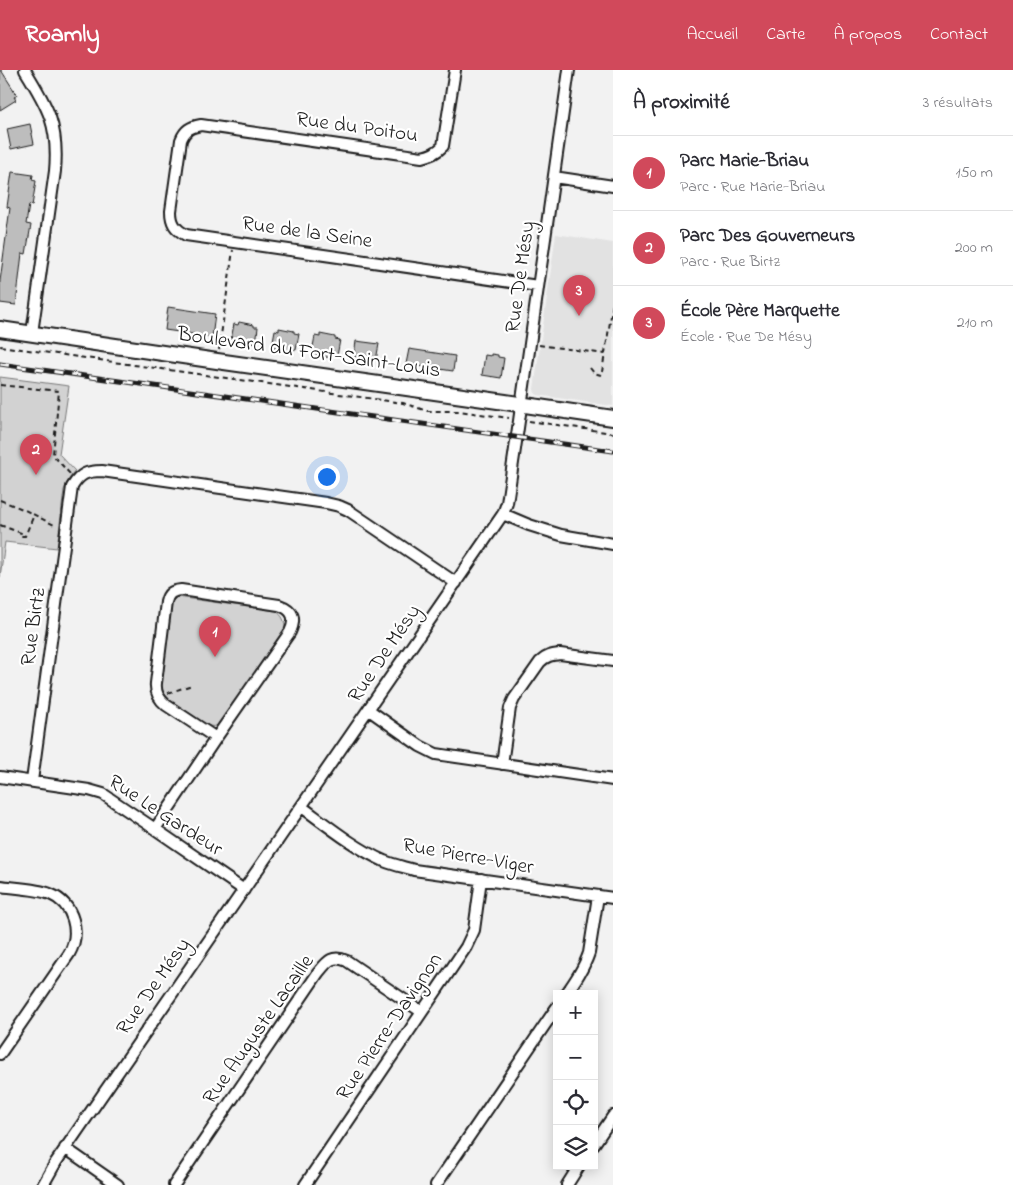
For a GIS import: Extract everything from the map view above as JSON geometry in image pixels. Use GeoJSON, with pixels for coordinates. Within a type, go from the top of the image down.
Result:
{"type":"FeatureCollection","features":[{"type":"Feature","properties":{"kind":"street"},"geometry":{"type":"LineString","coordinates":[[25,70],[50,113],[56,147],[55,171],[32,333]]}},
{"type":"Feature","properties":{"kind":"street","name":"Rue du Poitou"},"geometry":{"type":"LineString","coordinates":[[188,129],[201,125],[422,157],[431,155],[442,146],[454,70]]}},
{"type":"Feature","properties":{"kind":"street","name":"Rue De Mésy"},"geometry":{"type":"LineString","coordinates":[[43,1185],[65,1148],[503,514],[507,503],[522,405],[569,70]]}},
{"type":"Feature","properties":{"kind":"street","name":"Rue de la Seine"},"geometry":{"type":"LineString","coordinates":[[188,129],[181,140],[170,211],[173,226],[186,235],[538,286]]}},
{"type":"Feature","properties":{"kind":"street"},"geometry":{"type":"LineString","coordinates":[[554,176],[613,186]]}},
{"type":"Feature","properties":{"kind":"street","name":"Boulevard du Fort-Saint-Louis"},"geometry":{"type":"LineString","coordinates":[[0,329],[613,418]]}},
{"type":"Feature","properties":{"kind":"street"},"geometry":{"type":"LineString","coordinates":[[74,478],[91,471],[102,471],[338,506],[348,510],[456,583]]}},
{"type":"Feature","properties":{"kind":"street","name":"Rue Birtz"},"geometry":{"type":"LineString","coordinates":[[32,781],[74,478]]}},
{"type":"Feature","properties":{"kind":"street"},"geometry":{"type":"LineString","coordinates":[[503,514],[561,535],[613,544]]}},
{"type":"Feature","properties":{"kind":"street"},"geometry":{"type":"LineString","coordinates":[[156,829],[216,738],[290,632],[294,620],[288,609],[279,605],[181,590],[171,592],[166,602],[156,693],[166,705],[216,738]]}},
{"type":"Feature","properties":{"kind":"street"},"geometry":{"type":"LineString","coordinates":[[502,764],[510,708],[514,699],[540,662],[552,655],[560,654],[613,662]]}},
{"type":"Feature","properties":{"kind":"street"},"geometry":{"type":"LineString","coordinates":[[369,710],[420,746],[442,756],[613,780]]}},
{"type":"Feature","properties":{"kind":"street","name":"Rue Le Gardeur"},"geometry":{"type":"LineString","coordinates":[[0,777],[103,794],[244,890]]}},
{"type":"Feature","properties":{"kind":"street","name":"Rue Pierre-Viger"},"geometry":{"type":"LineString","coordinates":[[302,807],[360,848],[385,861],[414,870],[613,898]]}},
{"type":"Feature","properties":{"kind":"street","name":"Rue Pierre-Davignon"},"geometry":{"type":"LineString","coordinates":[[305,1185],[462,955],[474,930],[481,879]]}},
{"type":"Feature","properties":{"kind":"street"},"geometry":{"type":"LineString","coordinates":[[0,886],[44,892],[56,897],[70,911],[75,931],[74,943],[69,954],[0,1054]]}},
{"type":"Feature","properties":{"kind":"street"},"geometry":{"type":"LineString","coordinates":[[569,990],[584,966],[589,953],[598,896]]}},
{"type":"Feature","properties":{"kind":"street","name":"Rue Auguste Lacaille"},"geometry":{"type":"LineString","coordinates":[[174,1185],[318,973],[330,960],[335,958],[347,961],[422,1012]]}},
{"type":"Feature","properties":{"kind":"street"},"geometry":{"type":"LineString","coordinates":[[436,1185],[553,1013]]}},
{"type":"Feature","properties":{"kind":"street"},"geometry":{"type":"LineString","coordinates":[[598,1138],[613,1116]]}},
{"type":"Feature","properties":{"kind":"street"},"geometry":{"type":"LineString","coordinates":[[65,1148],[118,1185]]}},
{"type":"Feature","properties":{"kind":"street"},"geometry":{"type":"LineString","coordinates":[[567,1185],[576,1170]]}},
{"type":"Feature","properties":{"kind":"path"},"geometry":{"type":"LineString","coordinates":[[218,351],[233,248]]}},
{"type":"Feature","properties":{"kind":"path"},"geometry":{"type":"LineString","coordinates":[[590,368],[594,374],[601,373],[613,302]]}},
{"type":"Feature","properties":{"kind":"path"},"geometry":{"type":"LineString","coordinates":[[539,345],[605,354]]}},
{"type":"Feature","properties":{"kind":"path","name":"Boulevard du Fort-Saint-Louis"},"geometry":{"type":"LineString","coordinates":[[0,346],[393,401],[427,411],[459,411],[511,418]]}},
{"type":"Feature","properties":{"kind":"path"},"geometry":{"type":"LineString","coordinates":[[603,366],[609,367]]}},
{"type":"Feature","properties":{"kind":"path"},"geometry":{"type":"LineString","coordinates":[[0,385],[59,391],[52,455],[74,478]]}},
{"type":"Feature","properties":{"kind":"path"},"geometry":{"type":"LineString","coordinates":[[529,421],[613,433]]}},
{"type":"Feature","properties":{"kind":"path"},"geometry":{"type":"LineString","coordinates":[[0,500],[55,526],[61,527]]}},
{"type":"Feature","properties":{"kind":"path"},"geometry":{"type":"LineString","coordinates":[[0,525],[21,533],[20,536],[25,536],[34,515]]}},
{"type":"Feature","properties":{"kind":"path"},"geometry":{"type":"LineString","coordinates":[[165,693],[192,685]]}},
{"type":"Feature","properties":{"kind":"shaded area"},"geometry":{"type":"Polygon","coordinates":[[[556,234],[613,243],[613,406],[535,393],[534,389],[556,234]]]}},
{"type":"Feature","properties":{"kind":"shaded area"},"geometry":{"type":"Polygon","coordinates":[[[0,377],[69,386],[59,454],[75,471],[64,490],[57,548],[5,542],[0,577],[0,377]]]}},
{"type":"Feature","properties":{"kind":"shaded area"},"geometry":{"type":"Polygon","coordinates":[[[177,597],[276,611],[284,621],[285,629],[217,726],[207,725],[170,700],[162,691],[161,686],[172,604],[177,597]]]}},
{"type":"Feature","properties":{"kind":"building"},"geometry":{"type":"Polygon","coordinates":[[[0,70],[17,95],[14,97],[16,100],[0,110],[0,70]]]}},
{"type":"Feature","properties":{"kind":"building"},"geometry":{"type":"Polygon","coordinates":[[[30,124],[34,144],[11,149],[7,129],[30,124]]]}},
{"type":"Feature","properties":{"kind":"building"},"geometry":{"type":"Polygon","coordinates":[[[12,172],[33,175],[32,180],[36,181],[32,206],[29,205],[26,224],[31,225],[26,254],[22,253],[16,305],[0,303],[0,281],[10,208],[7,207],[12,172]]]}},
{"type":"Feature","properties":{"kind":"building"},"geometry":{"type":"Polygon","coordinates":[[[168,307],[215,314],[212,338],[165,330],[168,307]]]}},
{"type":"Feature","properties":{"kind":"building"},"geometry":{"type":"Polygon","coordinates":[[[239,322],[258,327],[256,344],[250,343],[250,346],[234,343],[235,340],[231,340],[234,324],[238,325],[239,322]]]}},
{"type":"Feature","properties":{"kind":"building"},"geometry":{"type":"Polygon","coordinates":[[[279,328],[299,334],[296,350],[291,349],[291,352],[275,349],[272,346],[275,330],[279,331],[279,328]]]}},
{"type":"Feature","properties":{"kind":"building"},"geometry":{"type":"Polygon","coordinates":[[[320,334],[340,340],[337,356],[332,355],[331,358],[316,355],[316,352],[312,352],[315,336],[320,337],[320,334]]]}},
{"type":"Feature","properties":{"kind":"building"},"geometry":{"type":"Polygon","coordinates":[[[356,341],[379,344],[376,360],[354,356],[356,341]]]}},
{"type":"Feature","properties":{"kind":"building"},"geometry":{"type":"Polygon","coordinates":[[[409,349],[455,356],[453,371],[406,364],[409,349]]]}},
{"type":"Feature","properties":{"kind":"building"},"geometry":{"type":"Polygon","coordinates":[[[491,354],[504,358],[501,378],[482,375],[485,355],[491,356],[491,354]]]}},
{"type":"Feature","properties":{"kind":"railway"},"geometry":{"type":"LineString","coordinates":[[0,364],[613,451]]}},
{"type":"Feature","properties":{"kind":"place","name":"École Père Marquette"},"geometry":{"type":"Point","coordinates":[579,316]}},
{"type":"Feature","properties":{"kind":"place","name":"Parc Des Gouverneurs"},"geometry":{"type":"Point","coordinates":[36,475]}},
{"type":"Feature","properties":{"kind":"place","name":"Parc Marie-Briau"},"geometry":{"type":"Point","coordinates":[215,657]}}]}
